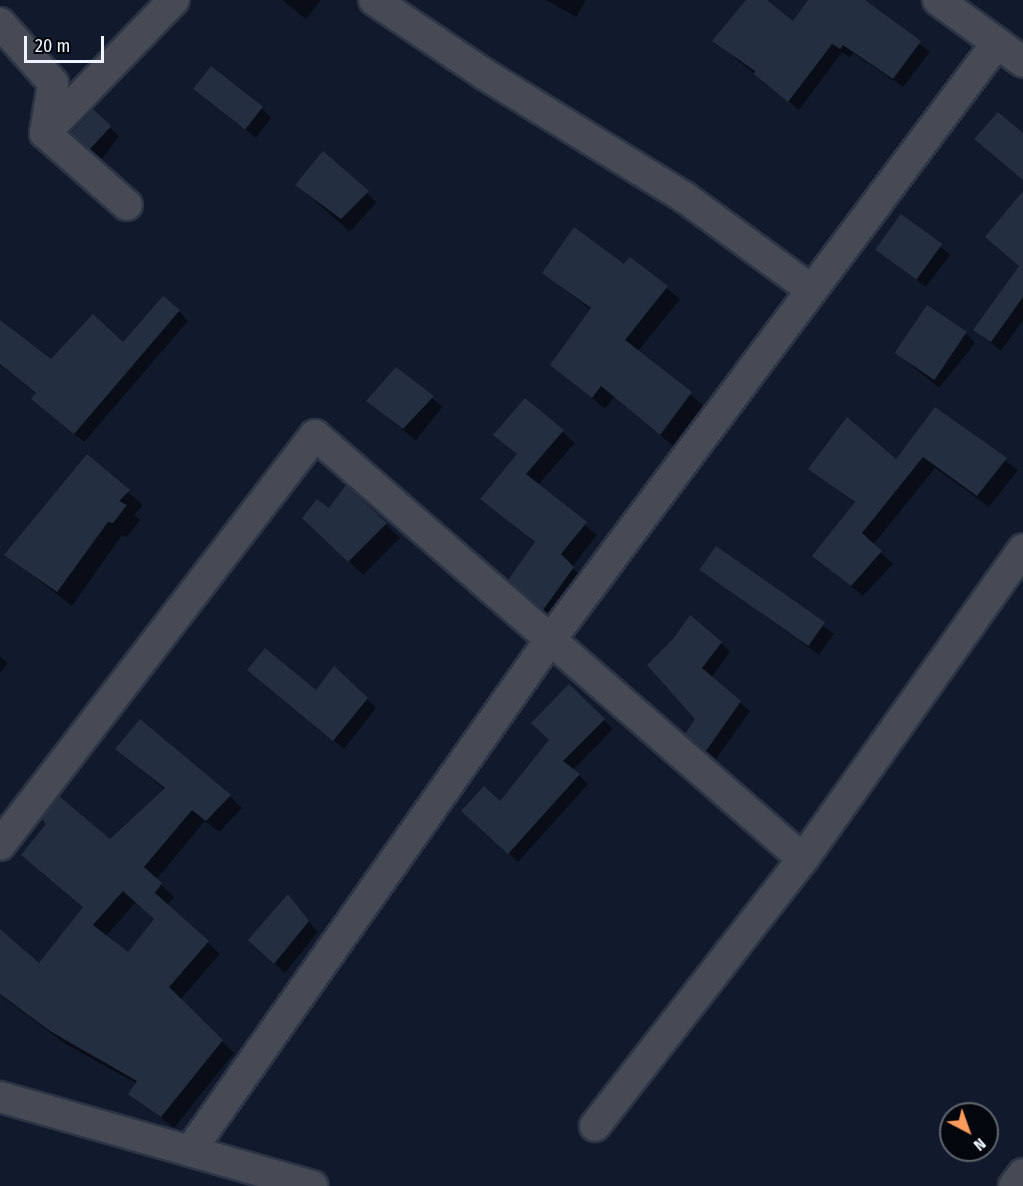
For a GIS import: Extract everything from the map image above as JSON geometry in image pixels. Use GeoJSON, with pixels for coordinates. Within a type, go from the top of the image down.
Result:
{"type":"FeatureCollection","features":[{"type":"Feature","properties":{"kind":"street"},"geometry":{"type":"LineString","coordinates":[[45,133],[174,0]]}},
{"type":"Feature","properties":{"kind":"street"},"geometry":{"type":"LineString","coordinates":[[374,0],[484,74],[684,197],[810,289]]}},
{"type":"Feature","properties":{"kind":"street"},"geometry":{"type":"LineString","coordinates":[[938,0],[1023,62]]}},
{"type":"Feature","properties":{"kind":"street"},"geometry":{"type":"LineString","coordinates":[[0,23],[53,83],[45,133]]}},
{"type":"Feature","properties":{"kind":"street"},"geometry":{"type":"LineString","coordinates":[[190,1151],[550,640],[810,289],[997,43]]}},
{"type":"Feature","properties":{"kind":"street"},"geometry":{"type":"LineString","coordinates":[[45,133],[127,205]]}},
{"type":"Feature","properties":{"kind":"street"},"geometry":{"type":"LineString","coordinates":[[0,845],[315,435],[803,859]]}},
{"type":"Feature","properties":{"kind":"street"},"geometry":{"type":"LineString","coordinates":[[595,1126],[803,859],[1023,549]]}},
{"type":"Feature","properties":{"kind":"street"},"geometry":{"type":"LineString","coordinates":[[0,1097],[313,1186]]}},
{"type":"Feature","properties":{"kind":"street"},"geometry":{"type":"LineString","coordinates":[[1014,1186],[1023,1174]]}},
{"type":"Feature","properties":{"kind":"building"},"geometry":{"type":"Polygon","coordinates":[[[746,0],[767,0],[793,21],[808,0],[865,0],[921,41],[893,79],[843,45],[840,49],[832,44],[788,102],[754,74],[755,71],[712,41],[746,0]]]}},
{"type":"Feature","properties":{"kind":"building"},"geometry":{"type":"Polygon","coordinates":[[[211,66],[263,107],[245,129],[193,89],[211,66]]]}},
{"type":"Feature","properties":{"kind":"building"},"geometry":{"type":"Polygon","coordinates":[[[93,109],[111,126],[89,150],[70,133],[93,109]]]}},
{"type":"Feature","properties":{"kind":"building"},"geometry":{"type":"Polygon","coordinates":[[[998,112],[1023,133],[1023,180],[974,139],[998,112]]]}},
{"type":"Feature","properties":{"kind":"building"},"geometry":{"type":"Polygon","coordinates":[[[323,151],[369,191],[341,219],[295,185],[323,151]]]}},
{"type":"Feature","properties":{"kind":"building"},"geometry":{"type":"Polygon","coordinates":[[[1023,191],[1023,297],[991,342],[973,330],[1019,266],[985,237],[1023,191]]]}},
{"type":"Feature","properties":{"kind":"building"},"geometry":{"type":"Polygon","coordinates":[[[901,214],[942,244],[916,280],[875,250],[901,214]]]}},
{"type":"Feature","properties":{"kind":"building"},"geometry":{"type":"Polygon","coordinates":[[[574,227],[624,264],[630,257],[668,286],[625,340],[692,392],[660,435],[601,386],[592,398],[550,365],[591,308],[542,273],[574,227]]]}},
{"type":"Feature","properties":{"kind":"building"},"geometry":{"type":"Polygon","coordinates":[[[163,296],[180,310],[74,434],[31,399],[36,393],[0,364],[0,320],[51,359],[93,314],[123,342],[163,296]]]}},
{"type":"Feature","properties":{"kind":"building"},"geometry":{"type":"Polygon","coordinates":[[[927,305],[967,332],[934,380],[895,353],[927,305]]]}},
{"type":"Feature","properties":{"kind":"building"},"geometry":{"type":"Polygon","coordinates":[[[396,367],[434,396],[403,429],[366,401],[396,367]]]}},
{"type":"Feature","properties":{"kind":"building"},"geometry":{"type":"Polygon","coordinates":[[[525,398],[564,430],[526,474],[587,522],[561,554],[574,567],[543,610],[508,580],[535,542],[480,499],[517,454],[493,435],[525,398]]]}},
{"type":"Feature","properties":{"kind":"building"},"geometry":{"type":"Polygon","coordinates":[[[935,407],[1007,458],[977,496],[923,457],[862,533],[882,551],[851,586],[812,556],[855,502],[808,469],[847,417],[896,459],[935,407]]]}},
{"type":"Feature","properties":{"kind":"building"},"geometry":{"type":"Polygon","coordinates":[[[87,454],[130,490],[119,501],[127,505],[113,523],[108,522],[57,592],[4,555],[87,454]]]}},
{"type":"Feature","properties":{"kind":"building"},"geometry":{"type":"Polygon","coordinates":[[[346,485],[387,523],[348,562],[302,518],[317,499],[329,508],[346,485]]]}},
{"type":"Feature","properties":{"kind":"building"},"geometry":{"type":"Polygon","coordinates":[[[716,546],[825,622],[808,646],[699,570],[716,546]]]}},
{"type":"Feature","properties":{"kind":"building"},"geometry":{"type":"Polygon","coordinates":[[[690,615],[722,642],[702,668],[741,701],[706,751],[685,734],[695,719],[647,665],[673,639],[690,615]]]}},
{"type":"Feature","properties":{"kind":"building"},"geometry":{"type":"Polygon","coordinates":[[[265,648],[316,690],[334,666],[368,698],[333,741],[247,670],[265,648]]]}},
{"type":"Feature","properties":{"kind":"building"},"geometry":{"type":"Polygon","coordinates":[[[569,684],[605,719],[563,761],[580,774],[508,854],[461,811],[484,786],[500,801],[549,740],[531,723],[569,684]]]}},
{"type":"Feature","properties":{"kind":"building"},"geometry":{"type":"Polygon","coordinates":[[[140,719],[231,795],[206,821],[192,810],[144,867],[162,883],[155,893],[209,941],[169,987],[223,1040],[161,1117],[128,1094],[137,1081],[50,1031],[0,994],[0,929],[39,963],[83,907],[21,855],[46,824],[42,819],[59,796],[110,839],[165,788],[115,749],[140,719]],[[123,891],[93,925],[128,952],[154,919],[123,891]]]}},
{"type":"Feature","properties":{"kind":"building"},"geometry":{"type":"Polygon","coordinates":[[[288,894],[309,921],[274,964],[248,940],[288,894]]]}}]}
